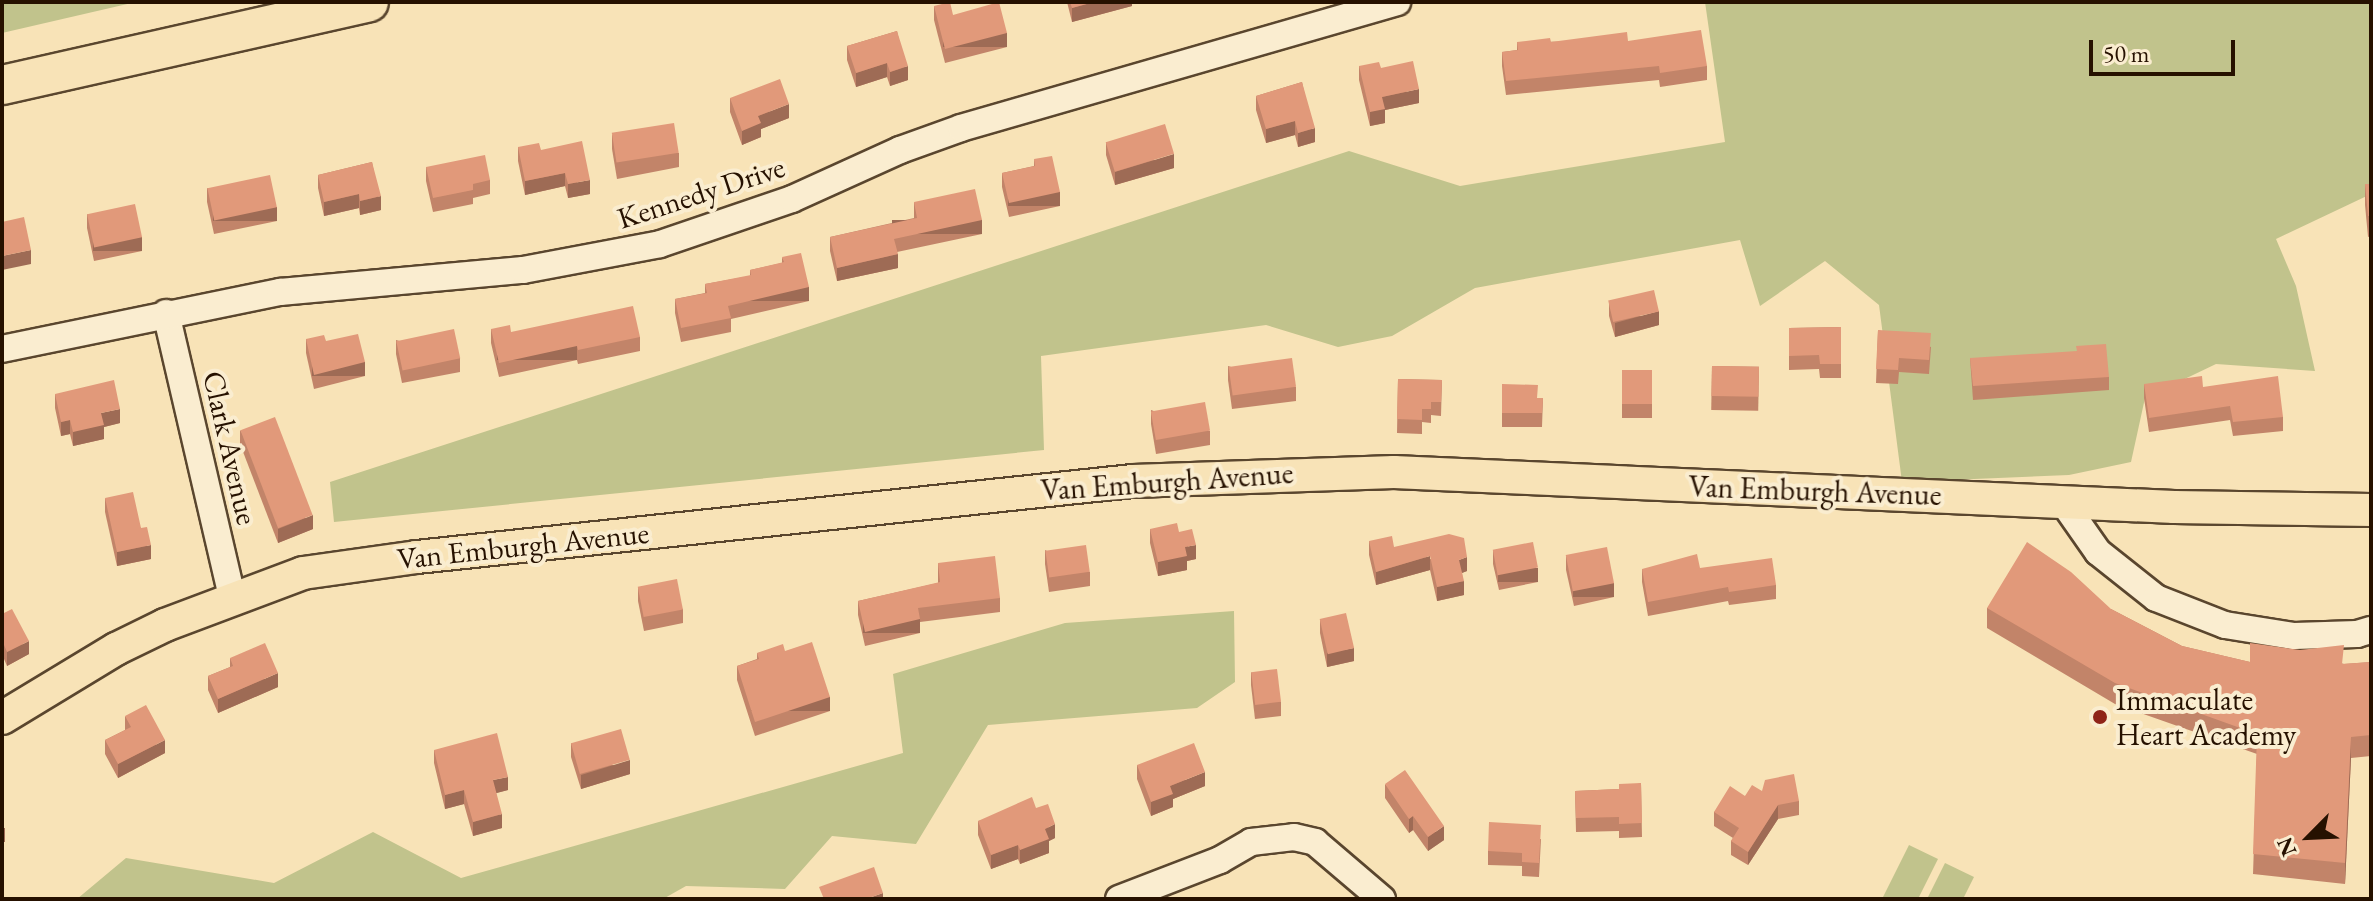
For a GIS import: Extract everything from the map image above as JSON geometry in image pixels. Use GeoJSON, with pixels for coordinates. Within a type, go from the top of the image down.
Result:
{"type":"FeatureCollection","features":[{"type":"Feature","properties":{"kind":"highway"},"geometry":{"type":"LineString","coordinates":[[2,85],[369,2]]}},
{"type":"Feature","properties":{"kind":"main road","name":"Van Emburgh Avenue"},"geometry":{"type":"LineString","coordinates":[[2,718],[116,649],[232,597],[303,573],[417,557],[1194,477],[1437,473],[2063,502],[2371,510]]}},
{"type":"Feature","properties":{"kind":"street","name":"Kennedy Drive"},"geometry":{"type":"LineString","coordinates":[[2,349],[280,292],[523,270],[660,244],[792,199],[900,150],[961,128],[1397,2]]}},
{"type":"Feature","properties":{"kind":"street","name":"Clark Avenue"},"geometry":{"type":"LineString","coordinates":[[166,313],[232,597]]}},
{"type":"Feature","properties":{"kind":"street"},"geometry":{"type":"LineString","coordinates":[[2063,502],[2098,552],[2156,598],[2225,625],[2280,634],[2357,634],[2371,630]]}},
{"type":"Feature","properties":{"kind":"street"},"geometry":{"type":"LineString","coordinates":[[1119,899],[1220,860],[1251,842],[1294,837],[1315,842],[1382,899]]}},
{"type":"Feature","properties":{"kind":"green space"},"geometry":{"type":"Polygon","coordinates":[[[2,2],[136,2],[2,33],[2,2]]]}},
{"type":"Feature","properties":{"kind":"green space"},"geometry":{"type":"Polygon","coordinates":[[[1705,2],[2371,2],[2371,194],[2276,239],[2296,286],[2315,371],[2216,364],[2145,398],[2131,462],[2069,475],[1902,482],[1879,305],[1825,261],[1760,306],[1740,240],[1475,288],[1392,336],[1338,347],[1266,325],[1041,356],[1044,450],[334,522],[330,482],[1349,151],[1460,186],[1725,142],[1705,2]]]}},
{"type":"Feature","properties":{"kind":"green space"},"geometry":{"type":"Polygon","coordinates":[[[1234,611],[1235,682],[1197,708],[988,725],[916,844],[832,836],[785,889],[686,886],[663,899],[77,899],[126,858],[274,883],[373,832],[461,878],[903,753],[893,674],[1065,623],[1234,611]]]}},
{"type":"Feature","properties":{"kind":"green space"},"geometry":{"type":"Polygon","coordinates":[[[1909,845],[1938,859],[1918,899],[1882,899],[1909,845]]]}},
{"type":"Feature","properties":{"kind":"green space"},"geometry":{"type":"Polygon","coordinates":[[[1945,863],[1974,877],[1963,899],[1927,899],[1945,863]]]}},
{"type":"Feature","properties":{"kind":"building"},"geometry":{"type":"Polygon","coordinates":[[[950,2],[953,15],[999,2],[1007,33],[945,49],[934,6],[950,2]]]}},
{"type":"Feature","properties":{"kind":"building"},"geometry":{"type":"Polygon","coordinates":[[[1070,2],[1094,2],[1072,8],[1070,2]]]}},
{"type":"Feature","properties":{"kind":"building"},"geometry":{"type":"Polygon","coordinates":[[[1701,30],[1707,66],[1660,73],[1659,66],[1506,81],[1502,52],[1518,50],[1517,42],[1550,38],[1551,42],[1627,32],[1628,41],[1701,30]]]}},
{"type":"Feature","properties":{"kind":"building"},"geometry":{"type":"Polygon","coordinates":[[[897,31],[908,66],[890,72],[887,63],[856,73],[847,46],[897,31]]]}},
{"type":"Feature","properties":{"kind":"building"},"geometry":{"type":"Polygon","coordinates":[[[1413,61],[1419,89],[1382,97],[1385,109],[1370,112],[1359,66],[1379,62],[1381,68],[1413,61]]]}},
{"type":"Feature","properties":{"kind":"building"},"geometry":{"type":"Polygon","coordinates":[[[780,79],[789,104],[758,116],[761,123],[742,131],[730,98],[780,79]]]}},
{"type":"Feature","properties":{"kind":"building"},"geometry":{"type":"Polygon","coordinates":[[[1302,82],[1315,128],[1298,133],[1295,121],[1266,129],[1256,96],[1302,82]]]}},
{"type":"Feature","properties":{"kind":"building"},"geometry":{"type":"Polygon","coordinates":[[[674,123],[679,153],[616,162],[612,133],[674,123]]]}},
{"type":"Feature","properties":{"kind":"building"},"geometry":{"type":"Polygon","coordinates":[[[1165,124],[1174,154],[1115,172],[1106,142],[1165,124]]]}},
{"type":"Feature","properties":{"kind":"building"},"geometry":{"type":"Polygon","coordinates":[[[582,141],[590,180],[568,184],[565,173],[525,181],[518,147],[539,143],[541,150],[582,141]]]}},
{"type":"Feature","properties":{"kind":"building"},"geometry":{"type":"Polygon","coordinates":[[[485,155],[490,180],[473,184],[473,190],[433,198],[426,167],[485,155]]]}},
{"type":"Feature","properties":{"kind":"building"},"geometry":{"type":"Polygon","coordinates":[[[1052,156],[1060,192],[1009,203],[1002,173],[1035,166],[1034,159],[1052,156]]]}},
{"type":"Feature","properties":{"kind":"building"},"geometry":{"type":"Polygon","coordinates":[[[372,162],[381,196],[360,201],[359,194],[324,202],[318,175],[372,162]]]}},
{"type":"Feature","properties":{"kind":"building"},"geometry":{"type":"Polygon","coordinates":[[[270,175],[277,207],[214,221],[207,188],[270,175]]]}},
{"type":"Feature","properties":{"kind":"building"},"geometry":{"type":"Polygon","coordinates":[[[2365,184],[2371,184],[2371,216],[2368,216],[2365,184]]]}},
{"type":"Feature","properties":{"kind":"building"},"geometry":{"type":"Polygon","coordinates":[[[975,189],[982,220],[894,239],[898,254],[837,268],[830,237],[917,218],[914,202],[975,189]]]}},
{"type":"Feature","properties":{"kind":"building"},"geometry":{"type":"Polygon","coordinates":[[[135,204],[142,237],[94,247],[87,214],[135,204]]]}},
{"type":"Feature","properties":{"kind":"building"},"geometry":{"type":"Polygon","coordinates":[[[24,217],[31,250],[2,256],[2,222],[24,217]]]}},
{"type":"Feature","properties":{"kind":"building"},"geometry":{"type":"Polygon","coordinates":[[[801,253],[809,287],[728,306],[731,318],[681,328],[675,299],[707,293],[705,284],[751,275],[750,270],[784,262],[782,257],[801,253]]]}},
{"type":"Feature","properties":{"kind":"building"},"geometry":{"type":"Polygon","coordinates":[[[1654,290],[1659,311],[1613,322],[1608,301],[1654,290]]]}},
{"type":"Feature","properties":{"kind":"building"},"geometry":{"type":"Polygon","coordinates":[[[633,306],[640,337],[578,350],[577,346],[499,363],[491,329],[510,325],[511,332],[633,306]]]}},
{"type":"Feature","properties":{"kind":"building"},"geometry":{"type":"Polygon","coordinates":[[[1841,327],[1841,364],[1820,364],[1819,355],[1789,356],[1789,328],[1841,327]]]}},
{"type":"Feature","properties":{"kind":"building"},"geometry":{"type":"Polygon","coordinates":[[[454,329],[460,358],[403,371],[396,341],[454,329]]]}},
{"type":"Feature","properties":{"kind":"building"},"geometry":{"type":"Polygon","coordinates":[[[1878,330],[1931,333],[1929,360],[1899,358],[1898,370],[1876,369],[1878,330]]]}},
{"type":"Feature","properties":{"kind":"building"},"geometry":{"type":"Polygon","coordinates":[[[358,334],[365,362],[314,375],[306,339],[324,335],[326,341],[358,334]]]}},
{"type":"Feature","properties":{"kind":"building"},"geometry":{"type":"Polygon","coordinates":[[[2106,344],[2109,377],[1973,386],[1970,358],[2077,351],[2076,346],[2106,344]]]}},
{"type":"Feature","properties":{"kind":"building"},"geometry":{"type":"Polygon","coordinates":[[[1292,358],[1296,387],[1233,396],[1229,367],[1292,358]]]}},
{"type":"Feature","properties":{"kind":"building"},"geometry":{"type":"Polygon","coordinates":[[[1712,366],[1759,367],[1758,397],[1711,396],[1712,366]]]}},
{"type":"Feature","properties":{"kind":"building"},"geometry":{"type":"Polygon","coordinates":[[[1622,370],[1652,370],[1652,404],[1622,404],[1622,370]]]}},
{"type":"Feature","properties":{"kind":"building"},"geometry":{"type":"Polygon","coordinates":[[[2202,376],[2203,387],[2278,376],[2283,417],[2233,422],[2230,406],[2149,418],[2144,384],[2202,376]]]}},
{"type":"Feature","properties":{"kind":"building"},"geometry":{"type":"Polygon","coordinates":[[[1398,379],[1442,380],[1441,402],[1431,402],[1431,409],[1422,409],[1422,420],[1397,419],[1398,379]]]}},
{"type":"Feature","properties":{"kind":"building"},"geometry":{"type":"Polygon","coordinates":[[[114,380],[120,409],[101,413],[104,425],[73,432],[70,420],[61,422],[55,394],[114,380]]]}},
{"type":"Feature","properties":{"kind":"building"},"geometry":{"type":"Polygon","coordinates":[[[1502,384],[1538,385],[1537,398],[1543,398],[1542,413],[1502,413],[1502,384]]]}},
{"type":"Feature","properties":{"kind":"building"},"geometry":{"type":"Polygon","coordinates":[[[1205,402],[1210,431],[1156,440],[1151,412],[1205,402]]]}},
{"type":"Feature","properties":{"kind":"building"},"geometry":{"type":"Polygon","coordinates":[[[275,417],[313,515],[278,528],[240,430],[275,417]]]}},
{"type":"Feature","properties":{"kind":"building"},"geometry":{"type":"Polygon","coordinates":[[[133,492],[141,528],[147,527],[151,545],[117,552],[105,498],[133,492]]]}},
{"type":"Feature","properties":{"kind":"building"},"geometry":{"type":"Polygon","coordinates":[[[1177,523],[1179,532],[1192,529],[1196,545],[1185,547],[1187,556],[1158,562],[1150,529],[1177,523]]]}},
{"type":"Feature","properties":{"kind":"building"},"geometry":{"type":"Polygon","coordinates":[[[1449,534],[1464,538],[1467,557],[1459,560],[1464,581],[1437,587],[1430,556],[1376,572],[1369,541],[1392,536],[1394,547],[1449,534]]]}},
{"type":"Feature","properties":{"kind":"building"},"geometry":{"type":"Polygon","coordinates":[[[1533,542],[1538,568],[1498,575],[1493,550],[1533,542]]]}},
{"type":"Feature","properties":{"kind":"building"},"geometry":{"type":"Polygon","coordinates":[[[2027,542],[2071,572],[2111,609],[2182,646],[2250,662],[2250,643],[2300,650],[2344,645],[2342,664],[2371,662],[2371,735],[2351,737],[2345,863],[2253,854],[2257,734],[2115,683],[1987,608],[2027,542]]]}},
{"type":"Feature","properties":{"kind":"building"},"geometry":{"type":"Polygon","coordinates":[[[1086,545],[1090,572],[1049,577],[1045,551],[1086,545]]]}},
{"type":"Feature","properties":{"kind":"building"},"geometry":{"type":"Polygon","coordinates":[[[1607,547],[1614,583],[1573,591],[1566,555],[1607,547]]]}},
{"type":"Feature","properties":{"kind":"building"},"geometry":{"type":"Polygon","coordinates":[[[1697,554],[1700,568],[1772,558],[1776,585],[1729,592],[1728,587],[1648,602],[1642,569],[1697,554]]]}},
{"type":"Feature","properties":{"kind":"building"},"geometry":{"type":"Polygon","coordinates":[[[995,556],[1000,598],[918,608],[920,619],[865,632],[858,601],[940,582],[938,563],[995,556]]]}},
{"type":"Feature","properties":{"kind":"building"},"geometry":{"type":"Polygon","coordinates":[[[677,579],[683,609],[644,617],[638,587],[677,579]]]}},
{"type":"Feature","properties":{"kind":"building"},"geometry":{"type":"Polygon","coordinates":[[[12,609],[29,641],[7,652],[2,646],[2,614],[12,609]]]}},
{"type":"Feature","properties":{"kind":"building"},"geometry":{"type":"Polygon","coordinates":[[[1346,613],[1354,648],[1328,654],[1320,619],[1346,613]]]}},
{"type":"Feature","properties":{"kind":"building"},"geometry":{"type":"Polygon","coordinates":[[[812,642],[830,697],[755,722],[737,666],[759,659],[757,653],[783,644],[785,651],[812,642]]]}},
{"type":"Feature","properties":{"kind":"building"},"geometry":{"type":"Polygon","coordinates":[[[265,643],[278,673],[218,699],[208,676],[233,666],[230,658],[265,643]]]}},
{"type":"Feature","properties":{"kind":"building"},"geometry":{"type":"Polygon","coordinates":[[[1277,669],[1281,702],[1255,705],[1251,672],[1277,669]]]}},
{"type":"Feature","properties":{"kind":"building"},"geometry":{"type":"Polygon","coordinates":[[[146,705],[165,740],[118,764],[105,740],[131,727],[125,716],[146,705]]]}},
{"type":"Feature","properties":{"kind":"building"},"geometry":{"type":"Polygon","coordinates":[[[621,729],[630,760],[580,774],[571,743],[621,729]]]}},
{"type":"Feature","properties":{"kind":"building"},"geometry":{"type":"Polygon","coordinates":[[[497,733],[508,777],[493,780],[502,814],[473,822],[464,790],[445,795],[434,750],[497,733]]]}},
{"type":"Feature","properties":{"kind":"building"},"geometry":{"type":"Polygon","coordinates":[[[1194,743],[1205,772],[1170,786],[1173,794],[1151,802],[1137,765],[1194,743]]]}},
{"type":"Feature","properties":{"kind":"building"},"geometry":{"type":"Polygon","coordinates":[[[1405,770],[1444,826],[1428,837],[1413,816],[1409,819],[1385,784],[1405,770]]]}},
{"type":"Feature","properties":{"kind":"building"},"geometry":{"type":"Polygon","coordinates":[[[1794,774],[1799,801],[1778,805],[1748,852],[1731,841],[1739,828],[1714,812],[1730,786],[1745,796],[1752,785],[1762,791],[1765,780],[1794,774]]]}},
{"type":"Feature","properties":{"kind":"building"},"geometry":{"type":"Polygon","coordinates":[[[1641,783],[1642,823],[1619,824],[1619,817],[1576,818],[1575,791],[1619,789],[1619,784],[1641,783]]]}},
{"type":"Feature","properties":{"kind":"building"},"geometry":{"type":"Polygon","coordinates":[[[1032,797],[1036,808],[1048,804],[1055,824],[1045,829],[1049,839],[1020,850],[1018,845],[991,855],[978,821],[1032,797]]]}},
{"type":"Feature","properties":{"kind":"building"},"geometry":{"type":"Polygon","coordinates":[[[1489,822],[1541,825],[1539,863],[1522,862],[1522,853],[1488,851],[1489,822]]]}},
{"type":"Feature","properties":{"kind":"building"},"geometry":{"type":"Polygon","coordinates":[[[874,867],[883,893],[866,899],[824,899],[819,887],[874,867]]]}},
{"type":"Feature","properties":{"kind":"place","name":"Immaculate Heart Academy"},"geometry":{"type":"Point","coordinates":[2100,717]}}]}
